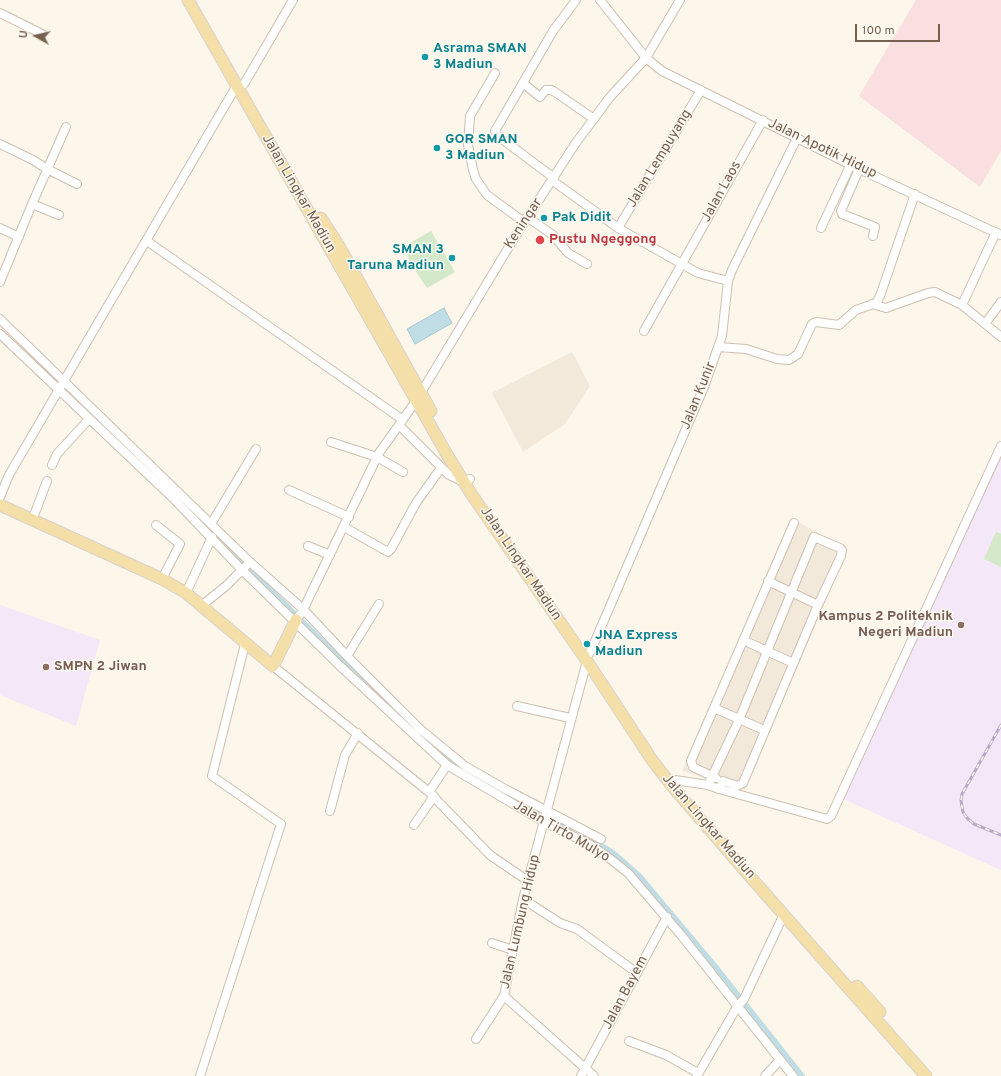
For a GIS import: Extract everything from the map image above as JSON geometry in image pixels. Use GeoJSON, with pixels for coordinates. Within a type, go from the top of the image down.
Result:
{"type":"FeatureCollection","features":[{"type":"Feature","properties":{"kind":"main road","name":"Jalan Lingkar Madiun"},"geometry":{"type":"LineString","coordinates":[[188,0],[241,84]]}},
{"type":"Feature","properties":{"kind":"main road","name":"Jalan Lingkar Madiun"},"geometry":{"type":"LineString","coordinates":[[197,0],[241,84],[418,397],[467,480],[588,657],[675,780],[934,1076]]}},
{"type":"Feature","properties":{"kind":"main road"},"geometry":{"type":"LineString","coordinates":[[0,505],[33,518],[162,579],[186,593],[273,666],[299,616]]}},
{"type":"Feature","properties":{"kind":"main road","name":"Jalan Lingkar Madiun"},"geometry":{"type":"LineString","coordinates":[[588,657],[662,774],[784,914],[867,1001],[926,1076]]}},
{"type":"Feature","properties":{"kind":"street"},"geometry":{"type":"LineString","coordinates":[[576,0],[553,31],[524,84],[495,131],[498,136],[618,228],[698,273],[728,281]]}},
{"type":"Feature","properties":{"kind":"street","name":"Jalan Apotik Hidup"},"geometry":{"type":"LineString","coordinates":[[600,0],[644,56],[662,71],[859,168],[999,234]]}},
{"type":"Feature","properties":{"kind":"street"},"geometry":{"type":"LineString","coordinates":[[644,56],[674,0]]}},
{"type":"Feature","properties":{"kind":"street"},"geometry":{"type":"LineString","coordinates":[[644,56],[680,0]]}},
{"type":"Feature","properties":{"kind":"street"},"geometry":{"type":"LineString","coordinates":[[0,497],[9,475],[61,385],[289,1]]}},
{"type":"Feature","properties":{"kind":"street"},"geometry":{"type":"LineString","coordinates":[[0,13],[42,34]]}},
{"type":"Feature","properties":{"kind":"street","name":"Keningar"},"geometry":{"type":"LineString","coordinates":[[299,616],[344,528],[377,457],[418,397],[526,219],[575,144],[610,97],[644,56]]}},
{"type":"Feature","properties":{"kind":"street"},"geometry":{"type":"LineString","coordinates":[[494,74],[470,116],[468,145],[473,170],[478,183],[488,195],[553,235],[568,253],[587,264]]}},
{"type":"Feature","properties":{"kind":"street"},"geometry":{"type":"LineString","coordinates":[[524,84],[540,97],[546,90],[552,90],[594,119]]}},
{"type":"Feature","properties":{"kind":"street","name":"Jalan Lempuyang"},"geometry":{"type":"LineString","coordinates":[[618,228],[701,90]]}},
{"type":"Feature","properties":{"kind":"street","name":"Jalan Laos"},"geometry":{"type":"LineString","coordinates":[[644,332],[763,120]]}},
{"type":"Feature","properties":{"kind":"street"},"geometry":{"type":"LineString","coordinates":[[0,282],[46,168],[66,127]]}},
{"type":"Feature","properties":{"kind":"street","name":"Jalan Kunir"},"geometry":{"type":"LineString","coordinates":[[588,657],[672,462],[718,347],[724,329],[728,281],[738,257],[797,138]]}},
{"type":"Feature","properties":{"kind":"street"},"geometry":{"type":"LineString","coordinates":[[0,144],[77,184]]}},
{"type":"Feature","properties":{"kind":"street"},"geometry":{"type":"LineString","coordinates":[[821,228],[851,164]]}},
{"type":"Feature","properties":{"kind":"street"},"geometry":{"type":"LineString","coordinates":[[859,168],[841,211],[842,214],[875,227],[873,236]]}},
{"type":"Feature","properties":{"kind":"street"},"geometry":{"type":"LineString","coordinates":[[718,347],[746,349],[777,359],[789,360],[798,354],[812,324],[816,322],[839,325],[856,310],[876,303],[880,296],[915,194]]}},
{"type":"Feature","properties":{"kind":"street"},"geometry":{"type":"LineString","coordinates":[[32,204],[59,215]]}},
{"type":"Feature","properties":{"kind":"street"},"geometry":{"type":"LineString","coordinates":[[0,228],[19,237]]}},
{"type":"Feature","properties":{"kind":"street"},"geometry":{"type":"LineString","coordinates":[[962,305],[999,234]]}},
{"type":"Feature","properties":{"kind":"street"},"geometry":{"type":"LineString","coordinates":[[147,241],[401,423],[441,468],[453,478],[467,480]]}},
{"type":"Feature","properties":{"kind":"street"},"geometry":{"type":"LineString","coordinates":[[872,304],[886,308],[928,292],[935,292],[962,305],[1001,337]]}},
{"type":"Feature","properties":{"kind":"street"},"geometry":{"type":"LineString","coordinates":[[985,324],[1001,302]]}},
{"type":"Feature","properties":{"kind":"street"},"geometry":{"type":"LineString","coordinates":[[0,319],[90,419],[212,538],[246,566],[299,616],[347,656],[420,729],[464,766],[505,789],[546,816],[601,839]]}},
{"type":"Feature","properties":{"kind":"street"},"geometry":{"type":"LineString","coordinates":[[0,334],[61,385],[211,524],[246,566],[299,616]]}},
{"type":"Feature","properties":{"kind":"street"},"geometry":{"type":"LineString","coordinates":[[52,466],[58,454],[90,419]]}},
{"type":"Feature","properties":{"kind":"street"},"geometry":{"type":"LineString","coordinates":[[331,442],[377,457],[403,472]]}},
{"type":"Feature","properties":{"kind":"street"},"geometry":{"type":"LineString","coordinates":[[675,780],[708,786],[827,819],[831,816],[1001,446]]}},
{"type":"Feature","properties":{"kind":"street"},"geometry":{"type":"LineString","coordinates":[[211,524],[256,450]]}},
{"type":"Feature","properties":{"kind":"street"},"geometry":{"type":"LineString","coordinates":[[344,528],[388,552],[416,503],[441,468]]}},
{"type":"Feature","properties":{"kind":"street"},"geometry":{"type":"LineString","coordinates":[[33,518],[47,481]]}},
{"type":"Feature","properties":{"kind":"street"},"geometry":{"type":"LineString","coordinates":[[289,490],[349,517]]}},
{"type":"Feature","properties":{"kind":"street"},"geometry":{"type":"LineString","coordinates":[[708,786],[712,776],[739,720],[790,592],[813,539],[818,537],[840,548],[842,553],[818,604],[742,784],[737,786],[723,781],[712,776],[693,767],[691,761],[794,524]]}},
{"type":"Feature","properties":{"kind":"street"},"geometry":{"type":"LineString","coordinates":[[156,525],[180,544],[162,579]]}},
{"type":"Feature","properties":{"kind":"street"},"geometry":{"type":"LineString","coordinates":[[186,593],[212,538]]}},
{"type":"Feature","properties":{"kind":"street"},"geometry":{"type":"LineString","coordinates":[[308,546],[330,555]]}},
{"type":"Feature","properties":{"kind":"street"},"geometry":{"type":"LineString","coordinates":[[201,606],[226,586],[246,566]]}},
{"type":"Feature","properties":{"kind":"street"},"geometry":{"type":"LineString","coordinates":[[768,581],[818,604]]}},
{"type":"Feature","properties":{"kind":"street"},"geometry":{"type":"LineString","coordinates":[[347,656],[379,604]]}},
{"type":"Feature","properties":{"kind":"street","name":"Jalan Tirto Mulyo"},"geometry":{"type":"LineString","coordinates":[[299,616],[447,765],[546,816],[577,838],[608,857],[632,878],[667,917],[794,1076]]}},
{"type":"Feature","properties":{"kind":"street"},"geometry":{"type":"LineString","coordinates":[[743,640],[793,663]]}},
{"type":"Feature","properties":{"kind":"street"},"geometry":{"type":"LineString","coordinates":[[200,1076],[281,824],[212,776],[245,644]]}},
{"type":"Feature","properties":{"kind":"street","name":"Jalan Lumbung Hidup"},"geometry":{"type":"LineString","coordinates":[[588,657],[570,718],[546,816],[523,899],[504,996],[594,1076]]}},
{"type":"Feature","properties":{"kind":"street"},"geometry":{"type":"LineString","coordinates":[[273,666],[329,713],[358,734],[431,794],[490,855],[528,881]]}},
{"type":"Feature","properties":{"kind":"street"},"geometry":{"type":"LineString","coordinates":[[517,706],[570,718]]}},
{"type":"Feature","properties":{"kind":"street"},"geometry":{"type":"LineString","coordinates":[[714,708],[764,730]]}},
{"type":"Feature","properties":{"kind":"street"},"geometry":{"type":"LineString","coordinates":[[330,811],[345,754],[358,734]]}},
{"type":"Feature","properties":{"kind":"street"},"geometry":{"type":"LineString","coordinates":[[414,825],[447,765]]}},
{"type":"Feature","properties":{"kind":"street"},"geometry":{"type":"LineString","coordinates":[[719,789],[723,781]]}},
{"type":"Feature","properties":{"kind":"street"},"geometry":{"type":"LineString","coordinates":[[523,899],[560,923],[577,929],[637,973]]}},
{"type":"Feature","properties":{"kind":"street"},"geometry":{"type":"LineString","coordinates":[[629,1041],[666,1055],[698,1074],[738,1006],[744,999],[784,914]]}},
{"type":"Feature","properties":{"kind":"street","name":"Jalan Bayem"},"geometry":{"type":"LineString","coordinates":[[581,1076],[667,917]]}},
{"type":"Feature","properties":{"kind":"street"},"geometry":{"type":"LineString","coordinates":[[492,943],[513,950]]}},
{"type":"Feature","properties":{"kind":"street"},"geometry":{"type":"LineString","coordinates":[[476,1039],[504,996]]}},
{"type":"Feature","properties":{"kind":"street"},"geometry":{"type":"LineString","coordinates":[[765,1076],[780,1060]]}},
{"type":"Feature","properties":{"kind":"shaded area"},"geometry":{"type":"Polygon","coordinates":[[[916,0],[1001,0],[1001,151],[980,187],[859,96],[916,0]]]}},
{"type":"Feature","properties":{"kind":"shaded area"},"geometry":{"type":"Polygon","coordinates":[[[572,352],[590,386],[565,424],[523,452],[492,393],[572,352]]]}},
{"type":"Feature","properties":{"kind":"shaded area","name":"Kampus 2 Politeknik Negeri Madiun"},"geometry":{"type":"Polygon","coordinates":[[[1001,452],[1001,870],[841,798],[1001,452]]]}},
{"type":"Feature","properties":{"kind":"shaded area"},"geometry":{"type":"Polygon","coordinates":[[[791,518],[848,549],[745,790],[682,771],[791,518]]]}},
{"type":"Feature","properties":{"kind":"shaded area","name":"SMPN 2 Jiwan"},"geometry":{"type":"Polygon","coordinates":[[[0,605],[100,640],[76,726],[0,695],[0,605]]]}},
{"type":"Feature","properties":{"kind":"green space"},"geometry":{"type":"Polygon","coordinates":[[[431,231],[455,272],[427,288],[414,269],[403,247],[431,231]]]}},
{"type":"Feature","properties":{"kind":"green space"},"geometry":{"type":"Polygon","coordinates":[[[996,532],[1001,534],[1001,567],[984,559],[996,532]]]}},
{"type":"Feature","properties":{"kind":"water"},"geometry":{"type":"Polygon","coordinates":[[[444,308],[452,323],[415,344],[407,329],[444,308]]]}},
{"type":"Feature","properties":{"kind":"waterway"},"geometry":{"type":"LineString","coordinates":[[85,407],[140,461]]}},
{"type":"Feature","properties":{"kind":"waterway"},"geometry":{"type":"LineString","coordinates":[[196,517],[340,659]]}},
{"type":"Feature","properties":{"kind":"waterway"},"geometry":{"type":"LineString","coordinates":[[338,657],[408,722]]}},
{"type":"Feature","properties":{"kind":"waterway"},"geometry":{"type":"LineString","coordinates":[[418,731],[438,751],[471,775]]}},
{"type":"Feature","properties":{"kind":"waterway"},"geometry":{"type":"LineString","coordinates":[[505,794],[538,813],[571,828]]}},
{"type":"Feature","properties":{"kind":"waterway"},"geometry":{"type":"LineString","coordinates":[[583,834],[613,853],[639,876],[717,969],[802,1076]]}},
{"type":"Feature","properties":{"kind":"railway"},"geometry":{"type":"LineString","coordinates":[[1001,725],[962,794],[961,801],[963,812],[974,824],[1001,835]]}},
{"type":"Feature","properties":{"kind":"place","name":"Asrama SMAN 3 Madiun"},"geometry":{"type":"Point","coordinates":[425,57]}},
{"type":"Feature","properties":{"kind":"place","name":"GOR SMAN 3 Madiun"},"geometry":{"type":"Point","coordinates":[437,148]}},
{"type":"Feature","properties":{"kind":"place","name":"Pak Didit"},"geometry":{"type":"Point","coordinates":[544,218]}},
{"type":"Feature","properties":{"kind":"place","name":"Pustu Ngeggong"},"geometry":{"type":"Point","coordinates":[540,240]}},
{"type":"Feature","properties":{"kind":"place","name":"SMAN 3 Taruna Madiun"},"geometry":{"type":"Point","coordinates":[452,258]}},
{"type":"Feature","properties":{"kind":"place","name":"Kampus 2 Politeknik Negeri Madiun"},"geometry":{"type":"Point","coordinates":[961,625]}},
{"type":"Feature","properties":{"kind":"place","name":"JNA Express Madiun"},"geometry":{"type":"Point","coordinates":[587,644]}},
{"type":"Feature","properties":{"kind":"place","name":"SMPN 2 Jiwan"},"geometry":{"type":"Point","coordinates":[46,667]}}]}
